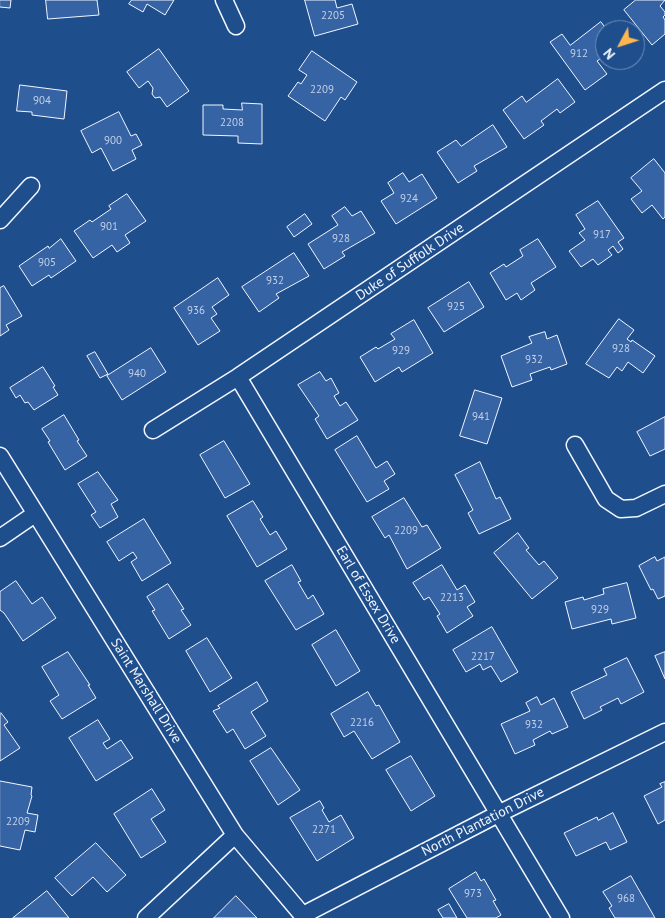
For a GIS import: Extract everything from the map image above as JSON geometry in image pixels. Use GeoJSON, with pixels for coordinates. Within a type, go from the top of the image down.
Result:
{"type":"FeatureCollection","features":[{"type":"Feature","properties":{"kind":"street"},"geometry":{"type":"LineString","coordinates":[[224,0],[236,26]]}},
{"type":"Feature","properties":{"kind":"street","name":"Duke of Suffolk Drive"},"geometry":{"type":"LineString","coordinates":[[153,430],[238,377],[665,90]]}},
{"type":"Feature","properties":{"kind":"street"},"geometry":{"type":"LineString","coordinates":[[0,220],[31,186]]}},
{"type":"Feature","properties":{"kind":"street","name":"Earl of Essex Drive"},"geometry":{"type":"LineString","coordinates":[[238,377],[561,918]]}},
{"type":"Feature","properties":{"kind":"street"},"geometry":{"type":"LineString","coordinates":[[575,445],[606,499],[621,510],[636,508],[665,494]]}},
{"type":"Feature","properties":{"kind":"street","name":"Saint Marshall Drive"},"geometry":{"type":"LineString","coordinates":[[0,456],[235,835],[304,916]]}},
{"type":"Feature","properties":{"kind":"street"},"geometry":{"type":"LineString","coordinates":[[0,538],[36,514]]}},
{"type":"Feature","properties":{"kind":"street","name":"North Plantation Drive"},"geometry":{"type":"LineString","coordinates":[[304,916],[498,814],[665,732]]}},
{"type":"Feature","properties":{"kind":"street"},"geometry":{"type":"LineString","coordinates":[[146,918],[235,835]]}},
{"type":"Feature","properties":{"kind":"building"},"geometry":{"type":"Polygon","coordinates":[[[0,0],[11,0],[10,8],[0,7],[0,0]]]}},
{"type":"Feature","properties":{"kind":"building"},"geometry":{"type":"Polygon","coordinates":[[[46,0],[97,0],[99,15],[48,19],[46,0]]]}},
{"type":"Feature","properties":{"kind":"building"},"geometry":{"type":"Polygon","coordinates":[[[132,0],[174,0],[165,15],[147,4],[143,12],[129,4],[132,0]]]}},
{"type":"Feature","properties":{"kind":"building"},"geometry":{"type":"Polygon","coordinates":[[[305,0],[335,0],[337,8],[352,4],[358,24],[315,36],[305,0]]]}},
{"type":"Feature","properties":{"kind":"building"},"geometry":{"type":"Polygon","coordinates":[[[636,0],[665,0],[660,6],[665,12],[663,17],[665,20],[665,34],[652,45],[645,36],[645,20],[632,20],[624,10],[636,0]]]}},
{"type":"Feature","properties":{"kind":"building"},"geometry":{"type":"Polygon","coordinates":[[[595,26],[595,70],[604,70],[607,74],[585,90],[550,42],[562,34],[570,45],[595,26]]]}},
{"type":"Feature","properties":{"kind":"building"},"geometry":{"type":"Polygon","coordinates":[[[159,49],[189,91],[167,107],[160,97],[155,98],[152,94],[153,88],[148,81],[139,88],[127,72],[159,49]]]}},
{"type":"Feature","properties":{"kind":"building"},"geometry":{"type":"Polygon","coordinates":[[[312,51],[357,82],[345,100],[341,97],[325,121],[288,96],[298,82],[301,84],[307,75],[299,70],[312,51]]]}},
{"type":"Feature","properties":{"kind":"building"},"geometry":{"type":"Polygon","coordinates":[[[558,79],[575,102],[560,113],[557,109],[541,121],[544,125],[524,139],[503,110],[522,96],[526,102],[558,79]]]}},
{"type":"Feature","properties":{"kind":"building"},"geometry":{"type":"Polygon","coordinates":[[[20,85],[67,91],[64,119],[32,115],[32,112],[17,111],[20,85]]]}},
{"type":"Feature","properties":{"kind":"building"},"geometry":{"type":"Polygon","coordinates":[[[242,103],[262,104],[262,144],[238,143],[238,136],[203,135],[203,105],[223,105],[223,109],[242,110],[242,103]]]}},
{"type":"Feature","properties":{"kind":"building"},"geometry":{"type":"Polygon","coordinates":[[[119,112],[131,136],[136,134],[142,145],[132,150],[136,159],[113,171],[101,148],[92,153],[81,131],[119,112]]]}},
{"type":"Feature","properties":{"kind":"building"},"geometry":{"type":"Polygon","coordinates":[[[493,125],[507,147],[474,166],[477,171],[458,183],[437,152],[456,140],[461,146],[493,125]]]}},
{"type":"Feature","properties":{"kind":"building"},"geometry":{"type":"Polygon","coordinates":[[[654,159],[665,173],[665,217],[663,219],[652,205],[642,213],[631,199],[642,191],[631,178],[654,159]]]}},
{"type":"Feature","properties":{"kind":"building"},"geometry":{"type":"Polygon","coordinates":[[[403,173],[409,182],[422,174],[437,198],[396,224],[381,201],[394,193],[388,183],[403,173]]]}},
{"type":"Feature","properties":{"kind":"building"},"geometry":{"type":"Polygon","coordinates":[[[127,194],[146,221],[125,235],[130,243],[117,252],[112,245],[93,258],[74,231],[111,209],[109,206],[127,194]]]}},
{"type":"Feature","properties":{"kind":"building"},"geometry":{"type":"Polygon","coordinates":[[[598,201],[624,238],[618,242],[623,249],[618,253],[613,246],[608,250],[612,255],[598,265],[593,259],[581,267],[569,251],[585,240],[579,233],[585,229],[576,215],[598,201]]]}},
{"type":"Feature","properties":{"kind":"building"},"geometry":{"type":"Polygon","coordinates":[[[345,207],[352,216],[361,211],[375,233],[342,252],[345,256],[324,269],[308,244],[338,225],[332,216],[345,207]]]}},
{"type":"Feature","properties":{"kind":"building"},"geometry":{"type":"Polygon","coordinates":[[[305,214],[312,224],[294,237],[287,227],[305,214]]]}},
{"type":"Feature","properties":{"kind":"building"},"geometry":{"type":"Polygon","coordinates":[[[61,239],[76,261],[51,278],[49,275],[32,286],[19,266],[61,239]]]}},
{"type":"Feature","properties":{"kind":"building"},"geometry":{"type":"Polygon","coordinates":[[[538,239],[556,267],[531,283],[535,290],[521,300],[517,293],[506,300],[490,273],[504,264],[506,267],[523,256],[520,250],[538,239]]]}},
{"type":"Feature","properties":{"kind":"building"},"geometry":{"type":"Polygon","coordinates":[[[294,253],[309,276],[276,294],[279,298],[259,312],[242,287],[294,253]]]}},
{"type":"Feature","properties":{"kind":"building"},"geometry":{"type":"Polygon","coordinates":[[[218,278],[229,295],[212,307],[217,314],[211,318],[220,331],[198,345],[174,308],[218,278]]]}},
{"type":"Feature","properties":{"kind":"building"},"geometry":{"type":"Polygon","coordinates":[[[469,282],[484,307],[444,332],[428,308],[469,282]]]}},
{"type":"Feature","properties":{"kind":"building"},"geometry":{"type":"Polygon","coordinates":[[[4,286],[22,316],[6,325],[9,330],[0,336],[0,288],[4,286]]]}},
{"type":"Feature","properties":{"kind":"building"},"geometry":{"type":"Polygon","coordinates":[[[619,319],[634,330],[627,339],[631,342],[632,340],[655,356],[643,373],[628,362],[622,371],[617,367],[609,378],[586,364],[619,319]]]}},
{"type":"Feature","properties":{"kind":"building"},"geometry":{"type":"Polygon","coordinates":[[[414,320],[433,353],[402,372],[399,367],[375,382],[360,357],[376,347],[378,349],[395,339],[391,334],[414,320]]]}},
{"type":"Feature","properties":{"kind":"building"},"geometry":{"type":"Polygon","coordinates":[[[545,332],[547,339],[557,335],[567,364],[551,370],[550,367],[530,374],[532,380],[512,387],[501,356],[532,343],[529,337],[545,332]]]}},
{"type":"Feature","properties":{"kind":"building"},"geometry":{"type":"Polygon","coordinates":[[[151,348],[166,372],[122,400],[107,376],[151,348]]]}},
{"type":"Feature","properties":{"kind":"building"},"geometry":{"type":"Polygon","coordinates":[[[95,352],[108,374],[100,378],[87,356],[95,352]]]}},
{"type":"Feature","properties":{"kind":"building"},"geometry":{"type":"Polygon","coordinates":[[[43,367],[55,386],[53,387],[58,395],[34,410],[28,402],[25,403],[20,395],[16,398],[10,388],[43,367]]]}},
{"type":"Feature","properties":{"kind":"building"},"geometry":{"type":"Polygon","coordinates":[[[320,372],[326,381],[331,378],[339,393],[334,396],[340,406],[346,402],[358,420],[327,439],[315,419],[319,416],[298,385],[320,372]]]}},
{"type":"Feature","properties":{"kind":"building"},"geometry":{"type":"Polygon","coordinates":[[[475,390],[502,398],[487,444],[460,436],[475,390]]]}},
{"type":"Feature","properties":{"kind":"building"},"geometry":{"type":"Polygon","coordinates":[[[64,415],[87,456],[65,470],[42,429],[64,415]]]}},
{"type":"Feature","properties":{"kind":"building"},"geometry":{"type":"Polygon","coordinates":[[[665,417],[665,449],[650,456],[637,432],[665,417]]]}},
{"type":"Feature","properties":{"kind":"building"},"geometry":{"type":"Polygon","coordinates":[[[357,436],[376,468],[387,461],[395,474],[384,481],[389,489],[367,502],[335,450],[357,436]]]}},
{"type":"Feature","properties":{"kind":"building"},"geometry":{"type":"Polygon","coordinates":[[[224,441],[250,484],[225,498],[200,455],[224,441]]]}},
{"type":"Feature","properties":{"kind":"building"},"geometry":{"type":"Polygon","coordinates":[[[480,462],[496,499],[500,497],[511,519],[479,534],[468,513],[473,510],[455,475],[480,462]]]}},
{"type":"Feature","properties":{"kind":"building"},"geometry":{"type":"Polygon","coordinates":[[[98,472],[118,500],[111,504],[118,517],[100,528],[91,515],[96,512],[78,484],[98,472]]]}},
{"type":"Feature","properties":{"kind":"building"},"geometry":{"type":"Polygon","coordinates":[[[404,498],[422,527],[427,525],[441,548],[407,569],[389,535],[385,538],[372,517],[404,498]]]}},
{"type":"Feature","properties":{"kind":"building"},"geometry":{"type":"Polygon","coordinates":[[[253,501],[263,517],[260,519],[270,535],[276,531],[287,549],[257,567],[227,516],[253,501]]]}},
{"type":"Feature","properties":{"kind":"building"},"geometry":{"type":"Polygon","coordinates":[[[144,519],[171,563],[142,581],[131,562],[137,558],[133,552],[119,561],[107,542],[144,519]]]}},
{"type":"Feature","properties":{"kind":"building"},"geometry":{"type":"Polygon","coordinates":[[[518,533],[529,548],[526,550],[539,565],[544,561],[558,578],[532,599],[494,553],[518,533]]]}},
{"type":"Feature","properties":{"kind":"building"},"geometry":{"type":"Polygon","coordinates":[[[655,557],[657,561],[665,557],[665,596],[658,599],[653,589],[651,590],[639,566],[655,557]]]}},
{"type":"Feature","properties":{"kind":"building"},"geometry":{"type":"Polygon","coordinates":[[[292,565],[301,581],[298,582],[308,599],[313,595],[324,614],[296,630],[265,581],[292,565]]]}},
{"type":"Feature","properties":{"kind":"building"},"geometry":{"type":"Polygon","coordinates":[[[442,565],[457,590],[465,585],[475,602],[467,607],[473,616],[447,633],[437,616],[440,614],[429,597],[424,600],[413,583],[442,565]]]}},
{"type":"Feature","properties":{"kind":"building"},"geometry":{"type":"Polygon","coordinates":[[[16,581],[32,604],[42,597],[56,618],[23,641],[0,610],[0,592],[16,581]]]}},
{"type":"Feature","properties":{"kind":"building"},"geometry":{"type":"Polygon","coordinates":[[[627,583],[636,618],[612,624],[611,619],[572,629],[565,602],[583,597],[584,600],[604,594],[603,589],[627,583]]]}},
{"type":"Feature","properties":{"kind":"building"},"geometry":{"type":"Polygon","coordinates":[[[168,584],[184,609],[181,610],[191,625],[169,639],[152,611],[155,610],[147,597],[168,584]]]}},
{"type":"Feature","properties":{"kind":"building"},"geometry":{"type":"Polygon","coordinates":[[[492,627],[518,672],[501,682],[491,666],[483,670],[480,664],[466,672],[453,650],[492,627]]]}},
{"type":"Feature","properties":{"kind":"building"},"geometry":{"type":"Polygon","coordinates":[[[336,630],[360,671],[336,686],[312,645],[336,630]]]}},
{"type":"Feature","properties":{"kind":"building"},"geometry":{"type":"Polygon","coordinates":[[[207,638],[232,678],[210,692],[186,651],[207,638]]]}},
{"type":"Feature","properties":{"kind":"building"},"geometry":{"type":"Polygon","coordinates":[[[68,652],[90,685],[88,685],[96,698],[62,719],[50,701],[59,695],[42,667],[68,652]]]}},
{"type":"Feature","properties":{"kind":"building"},"geometry":{"type":"Polygon","coordinates":[[[665,652],[665,679],[655,656],[665,652]]]}},
{"type":"Feature","properties":{"kind":"building"},"geometry":{"type":"Polygon","coordinates":[[[627,658],[644,692],[621,704],[618,698],[600,707],[602,710],[584,719],[571,692],[607,675],[604,669],[627,658]]]}},
{"type":"Feature","properties":{"kind":"building"},"geometry":{"type":"Polygon","coordinates":[[[257,682],[268,701],[251,712],[266,736],[245,749],[233,729],[227,733],[213,711],[257,682]]]}},
{"type":"Feature","properties":{"kind":"building"},"geometry":{"type":"Polygon","coordinates":[[[368,692],[376,706],[379,705],[400,742],[372,759],[354,731],[344,737],[331,714],[368,692]]]}},
{"type":"Feature","properties":{"kind":"building"},"geometry":{"type":"Polygon","coordinates":[[[537,697],[541,705],[554,698],[568,727],[552,734],[550,731],[533,740],[535,745],[515,754],[501,724],[530,711],[526,703],[537,697]]]}},
{"type":"Feature","properties":{"kind":"building"},"geometry":{"type":"Polygon","coordinates":[[[0,714],[8,722],[4,725],[20,748],[0,761],[0,714]]]}},
{"type":"Feature","properties":{"kind":"building"},"geometry":{"type":"Polygon","coordinates":[[[98,720],[110,739],[103,743],[107,749],[121,740],[133,758],[96,781],[69,738],[98,720]]]}},
{"type":"Feature","properties":{"kind":"building"},"geometry":{"type":"Polygon","coordinates":[[[271,748],[300,790],[278,805],[250,761],[271,748]]]}},
{"type":"Feature","properties":{"kind":"building"},"geometry":{"type":"Polygon","coordinates":[[[411,756],[435,796],[411,811],[386,770],[411,756]]]}},
{"type":"Feature","properties":{"kind":"building"},"geometry":{"type":"Polygon","coordinates":[[[0,781],[32,787],[32,796],[27,813],[38,815],[35,832],[25,830],[20,850],[0,846],[0,781]]]}},
{"type":"Feature","properties":{"kind":"building"},"geometry":{"type":"Polygon","coordinates":[[[665,782],[665,820],[658,824],[644,796],[662,787],[660,784],[665,782]]]}},
{"type":"Feature","properties":{"kind":"building"},"geometry":{"type":"Polygon","coordinates":[[[152,789],[165,810],[151,819],[166,842],[141,858],[114,814],[152,789]]]}},
{"type":"Feature","properties":{"kind":"building"},"geometry":{"type":"Polygon","coordinates":[[[320,801],[324,808],[322,810],[329,822],[341,815],[354,838],[317,861],[290,818],[320,801]]]}},
{"type":"Feature","properties":{"kind":"building"},"geometry":{"type":"Polygon","coordinates":[[[613,813],[627,842],[610,850],[606,842],[576,856],[564,833],[597,817],[598,820],[613,813]]]}},
{"type":"Feature","properties":{"kind":"building"},"geometry":{"type":"Polygon","coordinates":[[[96,843],[126,875],[107,892],[93,877],[72,896],[55,878],[96,843]]]}},
{"type":"Feature","properties":{"kind":"building"},"geometry":{"type":"Polygon","coordinates":[[[476,872],[481,881],[484,879],[496,900],[493,901],[501,915],[496,918],[467,918],[449,889],[476,872]]]}},
{"type":"Feature","properties":{"kind":"building"},"geometry":{"type":"Polygon","coordinates":[[[631,876],[655,918],[615,918],[609,908],[612,906],[603,892],[631,876]]]}},
{"type":"Feature","properties":{"kind":"building"},"geometry":{"type":"Polygon","coordinates":[[[47,891],[69,918],[13,918],[47,891]]]}},
{"type":"Feature","properties":{"kind":"building"},"geometry":{"type":"Polygon","coordinates":[[[236,896],[257,918],[214,918],[236,896]]]}},
{"type":"Feature","properties":{"kind":"building"},"geometry":{"type":"Polygon","coordinates":[[[449,904],[457,918],[443,918],[438,910],[449,904]]]}}]}
